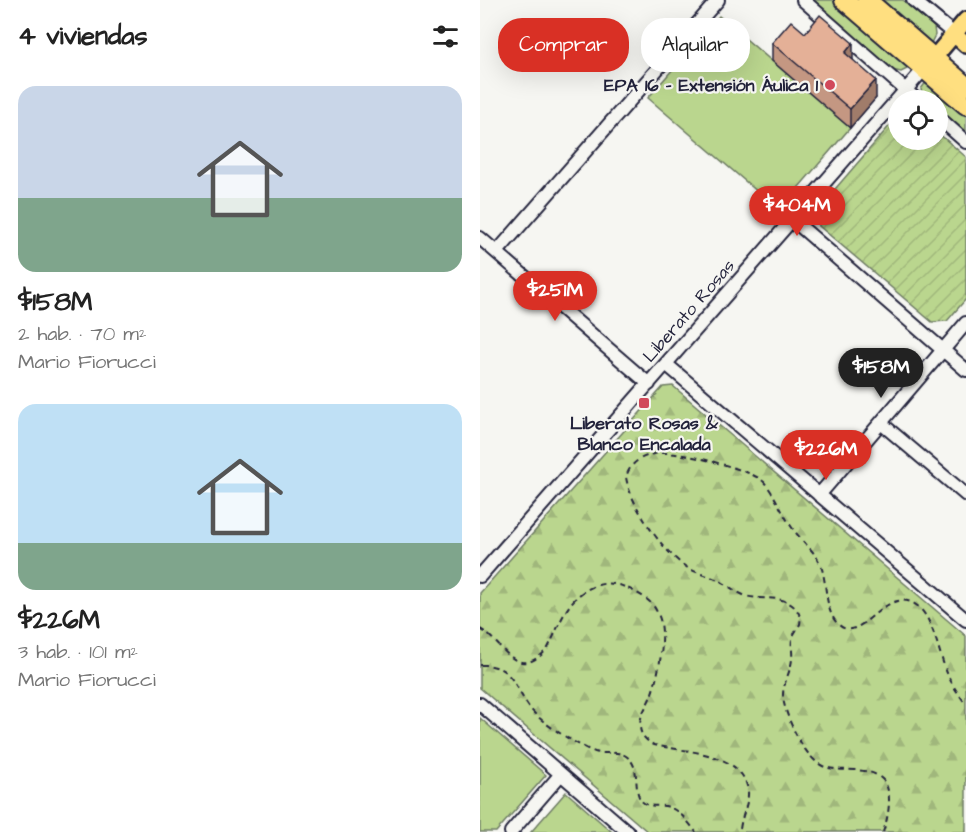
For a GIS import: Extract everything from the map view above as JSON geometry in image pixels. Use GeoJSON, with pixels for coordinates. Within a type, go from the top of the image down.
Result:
{"type":"FeatureCollection","features":[{"type":"Feature","properties":{"kind":"highway"},"geometry":{"type":"LineString","coordinates":[[844,0],[929,64],[966,86]]}},
{"type":"Feature","properties":{"kind":"highway"},"geometry":{"type":"LineString","coordinates":[[867,0],[966,105]]}},
{"type":"Feature","properties":{"kind":"main road"},"geometry":{"type":"LineString","coordinates":[[929,64],[966,20]]}},
{"type":"Feature","properties":{"kind":"main road"},"geometry":{"type":"LineString","coordinates":[[954,34],[966,45]]}},
{"type":"Feature","properties":{"kind":"street"},"geometry":{"type":"LineString","coordinates":[[496,252],[718,0]]}},
{"type":"Feature","properties":{"kind":"street"},"geometry":{"type":"LineString","coordinates":[[803,0],[906,90]]}},
{"type":"Feature","properties":{"kind":"street"},"geometry":{"type":"LineString","coordinates":[[913,0],[954,34]]}},
{"type":"Feature","properties":{"kind":"street","name":"Liberato Rosas"},"geometry":{"type":"LineString","coordinates":[[906,90],[929,64]]}},
{"type":"Feature","properties":{"kind":"street","name":"Liberato Rosas"},"geometry":{"type":"LineString","coordinates":[[480,576],[888,111]]}},
{"type":"Feature","properties":{"kind":"street"},"geometry":{"type":"LineString","coordinates":[[948,126],[966,142]]}},
{"type":"Feature","properties":{"kind":"street"},"geometry":{"type":"LineString","coordinates":[[792,220],[966,370]]}},
{"type":"Feature","properties":{"kind":"street"},"geometry":{"type":"LineString","coordinates":[[480,238],[649,384]]}},
{"type":"Feature","properties":{"kind":"street"},"geometry":{"type":"LineString","coordinates":[[819,495],[966,323]]}},
{"type":"Feature","properties":{"kind":"street"},"geometry":{"type":"LineString","coordinates":[[666,364],[966,620]]}},
{"type":"Feature","properties":{"kind":"street"},"geometry":{"type":"LineString","coordinates":[[881,423],[966,495]]}},
{"type":"Feature","properties":{"kind":"street"},"geometry":{"type":"LineString","coordinates":[[480,704],[628,832]]}},
{"type":"Feature","properties":{"kind":"street"},"geometry":{"type":"LineString","coordinates":[[512,832],[561,774]]}},
{"type":"Feature","properties":{"kind":"path"},"geometry":{"type":"LineString","coordinates":[[884,832],[889,792],[884,781],[862,771],[825,767],[813,760],[788,715],[783,697],[792,661],[792,639],[801,620],[798,612],[791,604],[782,600],[743,595],[722,582],[686,567],[669,553],[655,536],[631,494],[626,477],[632,464],[637,459],[654,454],[673,453],[755,475],[768,488],[792,528],[816,555],[823,570],[832,614],[839,626],[844,629],[857,628],[882,608],[897,601],[911,602],[928,618],[947,674],[966,704]]}},
{"type":"Feature","properties":{"kind":"path"},"geometry":{"type":"LineString","coordinates":[[480,629],[488,634],[505,654],[528,661],[542,654],[571,602],[589,588],[601,584],[621,585],[645,597],[660,618],[661,639],[656,680],[640,723],[642,736],[654,745],[717,758],[735,768],[748,789],[747,805],[740,832]]}},
{"type":"Feature","properties":{"kind":"path"},"geometry":{"type":"LineString","coordinates":[[480,665],[492,665],[506,672],[512,678],[529,708],[551,728],[596,753],[614,752],[626,756],[631,760],[635,769],[642,801],[652,806],[673,809],[696,832]]}},
{"type":"Feature","properties":{"kind":"green space"},"geometry":{"type":"Polygon","coordinates":[[[812,0],[834,0],[909,68],[901,72],[892,70],[812,0]]]}},
{"type":"Feature","properties":{"kind":"green space"},"geometry":{"type":"Polygon","coordinates":[[[878,0],[903,0],[934,27],[935,35],[931,43],[878,0]]]}},
{"type":"Feature","properties":{"kind":"green space"},"geometry":{"type":"Polygon","coordinates":[[[750,43],[850,128],[779,210],[648,98],[671,72],[750,72],[750,43]]]}},
{"type":"Feature","properties":{"kind":"green space"},"geometry":{"type":"Polygon","coordinates":[[[926,82],[936,90],[921,90],[926,82]]]}},
{"type":"Feature","properties":{"kind":"green space"},"geometry":{"type":"Polygon","coordinates":[[[948,100],[966,114],[966,132],[948,117],[948,100]]]}},
{"type":"Feature","properties":{"kind":"green space"},"geometry":{"type":"Polygon","coordinates":[[[888,128],[888,150],[948,150],[948,142],[966,157],[966,299],[947,321],[932,322],[819,226],[817,210],[888,128]]]}},
{"type":"Feature","properties":{"kind":"green space"},"geometry":{"type":"Polygon","coordinates":[[[673,386],[966,636],[966,832],[648,832],[480,688],[480,593],[663,387],[673,386]]]}},
{"type":"Feature","properties":{"kind":"green space"},"geometry":{"type":"Polygon","coordinates":[[[480,718],[546,775],[496,832],[480,832],[480,718]]]}},
{"type":"Feature","properties":{"kind":"green space"},"geometry":{"type":"Polygon","coordinates":[[[566,792],[612,832],[531,832],[566,792]]]}},
{"type":"Feature","properties":{"kind":"building"},"geometry":{"type":"Polygon","coordinates":[[[820,15],[853,43],[845,53],[876,80],[850,109],[772,43],[791,21],[805,33],[820,15]]]}},
{"type":"Feature","properties":{"kind":"place","name":"EPA 16 - Extensión Áulica 1"},"geometry":{"type":"Point","coordinates":[830,85]}},
{"type":"Feature","properties":{"kind":"place","name":"Liberato Rosas & Blanco Encalada"},"geometry":{"type":"Point","coordinates":[644,403]}}]}
